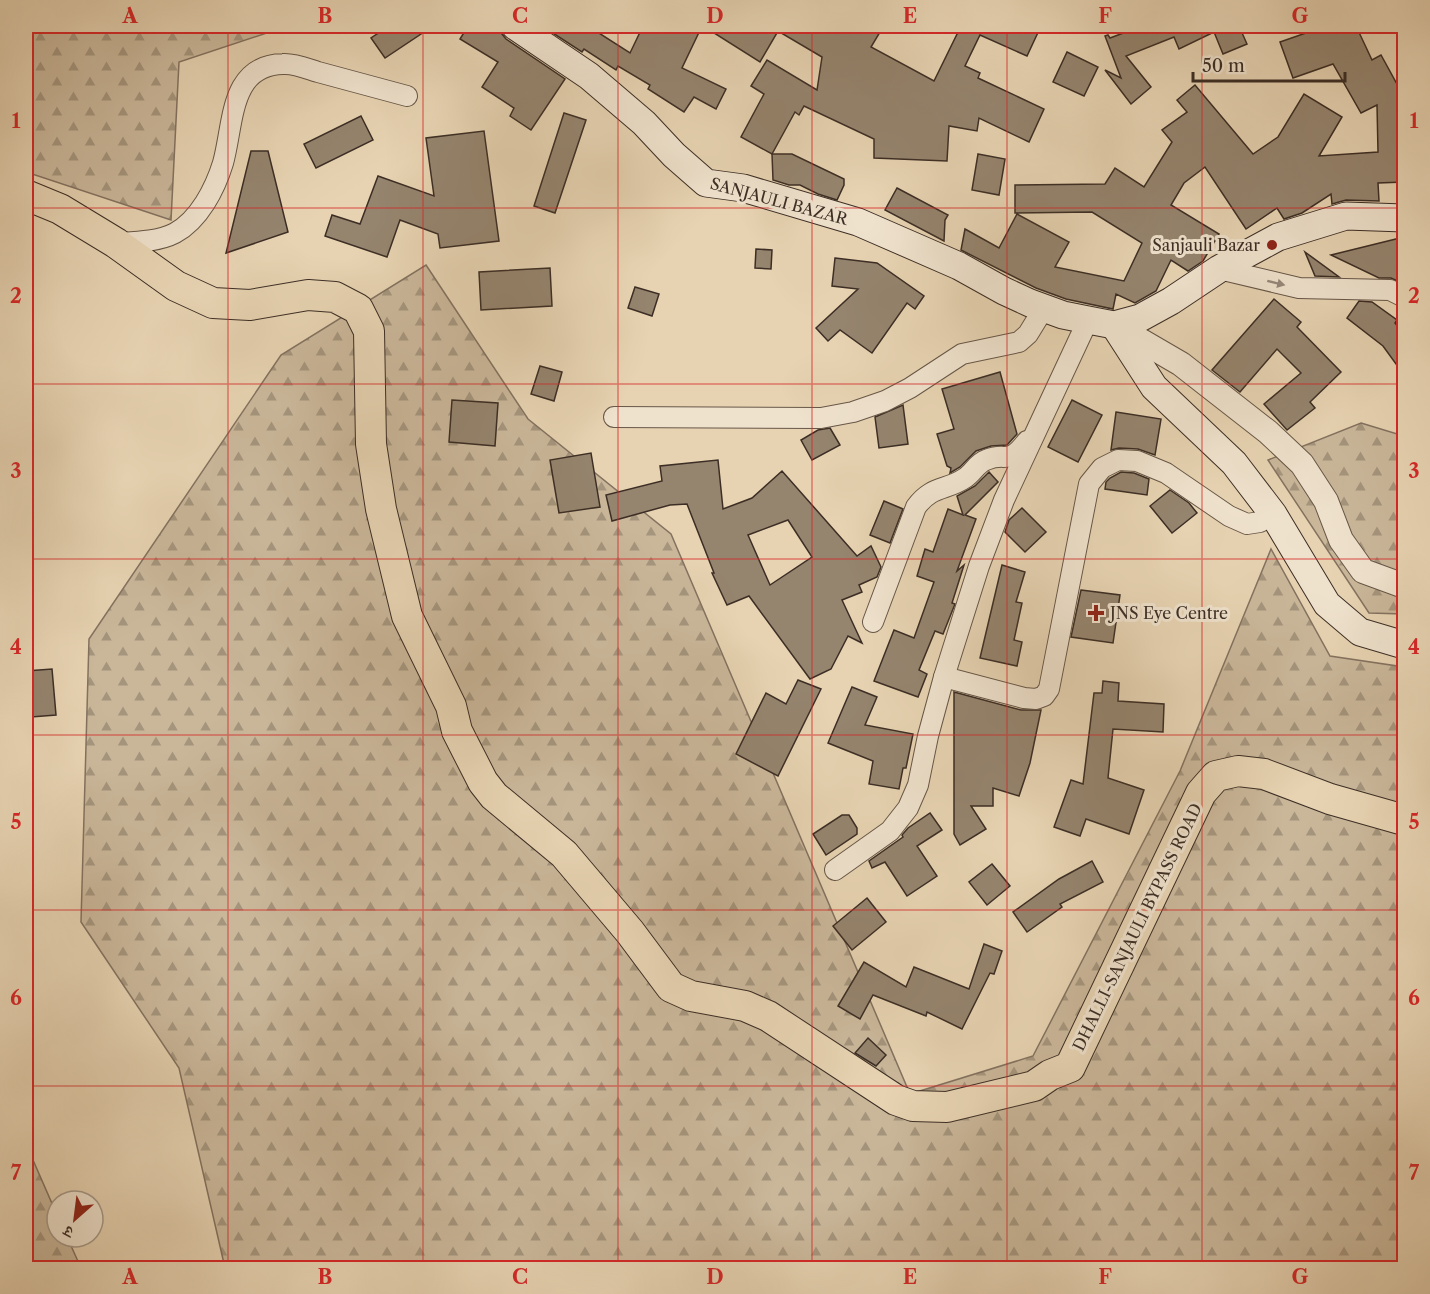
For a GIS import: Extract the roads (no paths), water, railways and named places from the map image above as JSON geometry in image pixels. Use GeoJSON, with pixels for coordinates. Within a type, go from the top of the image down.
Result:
{"type":"FeatureCollection","features":[{"type":"Feature","properties":{"kind":"main road","name":"SANJAULI BAZAR"},"geometry":{"type":"LineString","coordinates":[[515,26],[589,76],[644,123],[674,155],[706,183],[743,188],[858,222],[959,266],[1004,291],[1044,308],[1063,315],[1101,323]]}},
{"type":"Feature","properties":{"kind":"main road","name":"DHALLI-SANJAULI BYPASS ROAD"},"geometry":{"type":"LineString","coordinates":[[26,195],[60,209],[116,243],[176,286],[213,303],[250,305],[308,295],[335,297],[358,309],[369,331],[371,444],[381,509],[407,616],[451,706],[457,731],[483,782],[494,796],[564,854],[630,932],[671,987],[691,996],[745,1006],[768,1016],[896,1100],[913,1106],[947,1107],[1034,1086],[1043,1082],[1050,1075],[1070,1067],[1201,793],[1216,777],[1238,771],[1264,774],[1330,799],[1404,820]]}},
{"type":"Feature","properties":{"kind":"main road"},"geometry":{"type":"LineString","coordinates":[[1101,323],[1140,318],[1219,269],[1278,237],[1346,216],[1404,218]]}},
{"type":"Feature","properties":{"kind":"main road"},"geometry":{"type":"LineString","coordinates":[[1101,323],[1154,387],[1234,463],[1273,514],[1327,604],[1360,632],[1404,645]]}},
{"type":"Feature","properties":{"kind":"street"},"geometry":{"type":"LineString","coordinates":[[116,243],[174,234],[193,220],[206,201],[222,164],[236,102],[243,83],[261,67],[285,63],[407,96]]}},
{"type":"Feature","properties":{"kind":"street"},"geometry":{"type":"LineString","coordinates":[[1219,269],[1299,288],[1390,290],[1404,297]]}},
{"type":"Feature","properties":{"kind":"street"},"geometry":{"type":"LineString","coordinates":[[614,417],[821,418],[852,412],[885,401],[910,388],[962,354],[1019,342],[1028,334],[1044,308]]}},
{"type":"Feature","properties":{"kind":"street"},"geometry":{"type":"LineString","coordinates":[[835,870],[890,831],[908,808],[918,784],[928,736],[968,598],[1004,500],[1040,424],[1101,323],[1181,364],[1268,432],[1302,464],[1326,501],[1341,540],[1363,571],[1404,586]]}},
{"type":"Feature","properties":{"kind":"street"},"geometry":{"type":"LineString","coordinates":[[873,622],[916,507],[924,496],[962,480],[983,461],[1014,455],[1040,424]]}},
{"type":"Feature","properties":{"kind":"street"},"geometry":{"type":"LineString","coordinates":[[944,677],[1024,698],[1036,699],[1044,696],[1049,689],[1059,647],[1089,484],[1102,468],[1118,460],[1137,461],[1166,473],[1229,516],[1247,524],[1260,522],[1273,514]]}},
{"type":"Feature","properties":{"kind":"place","name":"Sanjauli Bazar"},"geometry":{"type":"Point","coordinates":[1272,245]}},
{"type":"Feature","properties":{"kind":"place","name":"JNS Eye Centre"},"geometry":{"type":"Point","coordinates":[1096,613]}}]}
